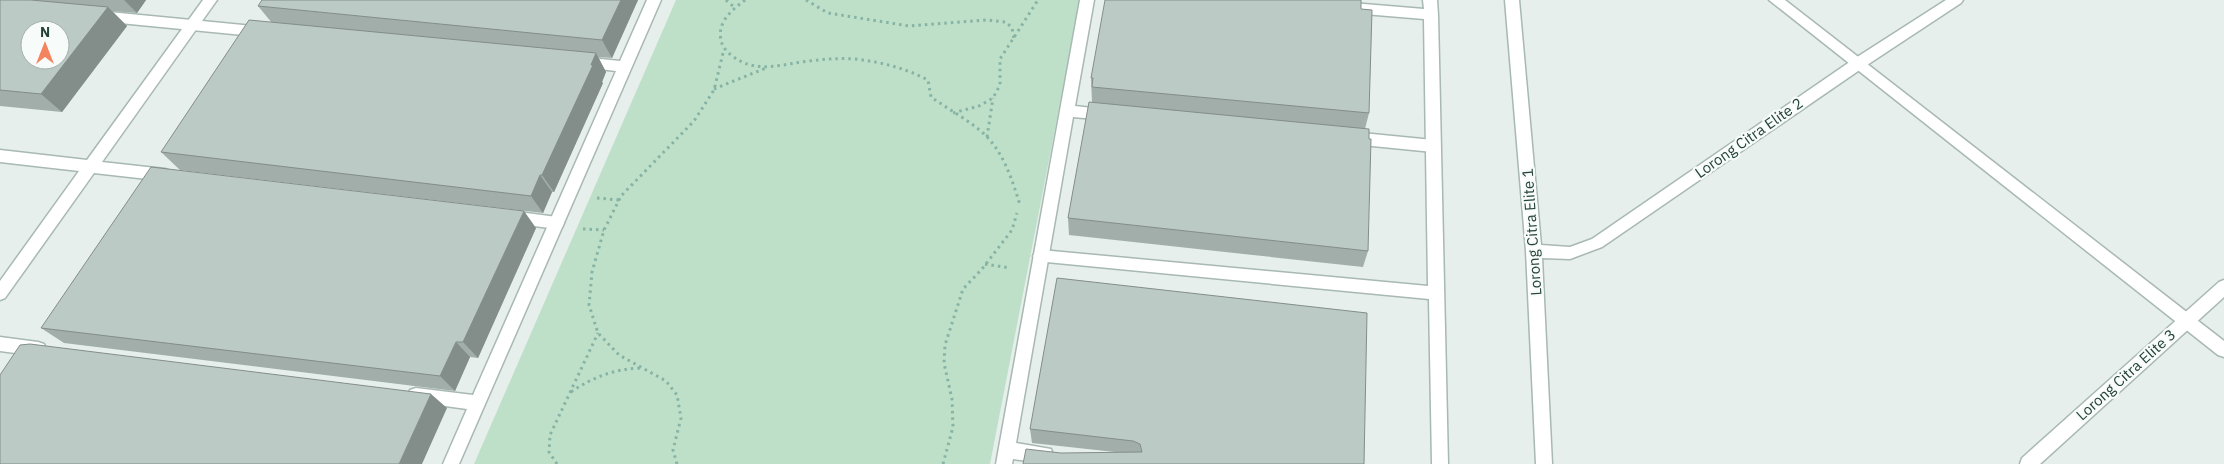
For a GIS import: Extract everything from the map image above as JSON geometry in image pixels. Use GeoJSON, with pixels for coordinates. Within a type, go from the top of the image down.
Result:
{"type":"FeatureCollection","features":[{"type":"Feature","properties":{"kind":"street"},"geometry":{"type":"LineString","coordinates":[[0,293],[210,0]]}},
{"type":"Feature","properties":{"kind":"street"},"geometry":{"type":"LineString","coordinates":[[451,464],[654,0]]}},
{"type":"Feature","properties":{"kind":"street"},"geometry":{"type":"LineString","coordinates":[[1064,457],[1005,457],[1087,0]]}},
{"type":"Feature","properties":{"kind":"street"},"geometry":{"type":"LineString","coordinates":[[1430,0],[1440,464]]}},
{"type":"Feature","properties":{"kind":"street","name":"Lorong Citra Elite 1"},"geometry":{"type":"LineString","coordinates":[[1512,0],[1534,251],[1544,464]]}},
{"type":"Feature","properties":{"kind":"street"},"geometry":{"type":"LineString","coordinates":[[1776,0],[2224,350]]}},
{"type":"Feature","properties":{"kind":"street","name":"Lorong Citra Elite 2"},"geometry":{"type":"LineString","coordinates":[[1534,251],[1570,253],[1597,243],[1859,63],[1956,0]]}},
{"type":"Feature","properties":{"kind":"street"},"geometry":{"type":"LineString","coordinates":[[1322,5],[1430,15]]}},
{"type":"Feature","properties":{"kind":"street"},"geometry":{"type":"LineString","coordinates":[[86,15],[281,34]]}},
{"type":"Feature","properties":{"kind":"street"},"geometry":{"type":"LineString","coordinates":[[566,61],[625,67]]}},
{"type":"Feature","properties":{"kind":"street"},"geometry":{"type":"LineString","coordinates":[[1067,111],[1116,116]]}},
{"type":"Feature","properties":{"kind":"street"},"geometry":{"type":"LineString","coordinates":[[1334,136],[1433,146]]}},
{"type":"Feature","properties":{"kind":"street"},"geometry":{"type":"LineString","coordinates":[[0,156],[180,177]]}},
{"type":"Feature","properties":{"kind":"street"},"geometry":{"type":"LineString","coordinates":[[497,216],[557,223]]}},
{"type":"Feature","properties":{"kind":"street"},"geometry":{"type":"LineString","coordinates":[[1041,256],[1436,294]]}},
{"type":"Feature","properties":{"kind":"street","name":"Lorong Citra Elite 3"},"geometry":{"type":"LineString","coordinates":[[2028,464],[2224,287]]}},
{"type":"Feature","properties":{"kind":"street"},"geometry":{"type":"LineString","coordinates":[[0,344],[49,350]]}},
{"type":"Feature","properties":{"kind":"street"},"geometry":{"type":"LineString","coordinates":[[400,393],[478,403]]}},
{"type":"Feature","properties":{"kind":"path"},"geometry":{"type":"LineString","coordinates":[[726,0],[734,7]]}},
{"type":"Feature","properties":{"kind":"path"},"geometry":{"type":"LineString","coordinates":[[745,0],[734,7],[723,20],[718,32],[720,45],[732,56],[750,65],[767,68]]}},
{"type":"Feature","properties":{"kind":"path"},"geometry":{"type":"LineString","coordinates":[[806,0],[828,13],[909,26],[986,20],[1006,22],[1012,28],[1014,38]]}},
{"type":"Feature","properties":{"kind":"path"},"geometry":{"type":"LineString","coordinates":[[987,137],[993,98],[1000,85],[1000,59],[1038,0]]}},
{"type":"Feature","properties":{"kind":"path"},"geometry":{"type":"LineString","coordinates":[[677,464],[673,450],[681,418],[678,395],[666,381],[619,355],[598,333],[589,305],[592,272],[604,230],[620,196],[694,121],[714,90],[724,49]]}},
{"type":"Feature","properties":{"kind":"path"},"geometry":{"type":"LineString","coordinates":[[714,90],[767,68],[808,61],[850,59],[883,63],[916,73],[928,80],[931,97],[987,137],[998,152],[1014,182],[1020,205],[1012,230],[963,289],[948,336],[944,364],[952,399],[953,427],[943,464]]}},
{"type":"Feature","properties":{"kind":"path"},"geometry":{"type":"LineString","coordinates":[[952,113],[979,106],[993,98]]}},
{"type":"Feature","properties":{"kind":"path"},"geometry":{"type":"LineString","coordinates":[[557,464],[549,452],[550,434],[598,333]]}},
{"type":"Feature","properties":{"kind":"path"},"geometry":{"type":"LineString","coordinates":[[570,392],[588,380],[605,373],[623,368],[642,368]]}},
{"type":"Feature","properties":{"kind":"green space"},"geometry":{"type":"Polygon","coordinates":[[[676,0],[1080,0],[990,464],[474,464],[676,0]]]}},
{"type":"Feature","properties":{"kind":"building"},"geometry":{"type":"Polygon","coordinates":[[[0,0],[31,0],[108,7],[70,56],[70,20],[20,20],[20,70],[59,70],[41,94],[0,90],[0,0]]]}},
{"type":"Feature","properties":{"kind":"building"},"geometry":{"type":"Polygon","coordinates":[[[262,0],[621,0],[602,40],[258,6],[262,0]]]}},
{"type":"Feature","properties":{"kind":"building"},"geometry":{"type":"Polygon","coordinates":[[[1105,0],[1361,0],[1361,9],[1372,10],[1369,113],[1092,87],[1093,78],[1091,78],[1105,0]]]}},
{"type":"Feature","properties":{"kind":"building"},"geometry":{"type":"Polygon","coordinates":[[[249,20],[596,53],[591,65],[593,65],[531,196],[161,152],[249,20]]]}},
{"type":"Feature","properties":{"kind":"building"},"geometry":{"type":"Polygon","coordinates":[[[1089,102],[1369,129],[1369,139],[1371,139],[1368,251],[1068,218],[1089,102]]]}},
{"type":"Feature","properties":{"kind":"building"},"geometry":{"type":"Polygon","coordinates":[[[151,167],[524,211],[463,342],[456,342],[440,376],[41,328],[151,167]]]}},
{"type":"Feature","properties":{"kind":"building"},"geometry":{"type":"Polygon","coordinates":[[[1057,278],[1367,313],[1364,464],[1023,464],[1026,449],[1061,453],[1142,452],[1140,444],[1133,441],[1030,429],[1057,278]]]}},
{"type":"Feature","properties":{"kind":"building"},"geometry":{"type":"Polygon","coordinates":[[[30,344],[431,394],[399,464],[0,464],[0,375],[20,345],[30,344]]]}}]}
